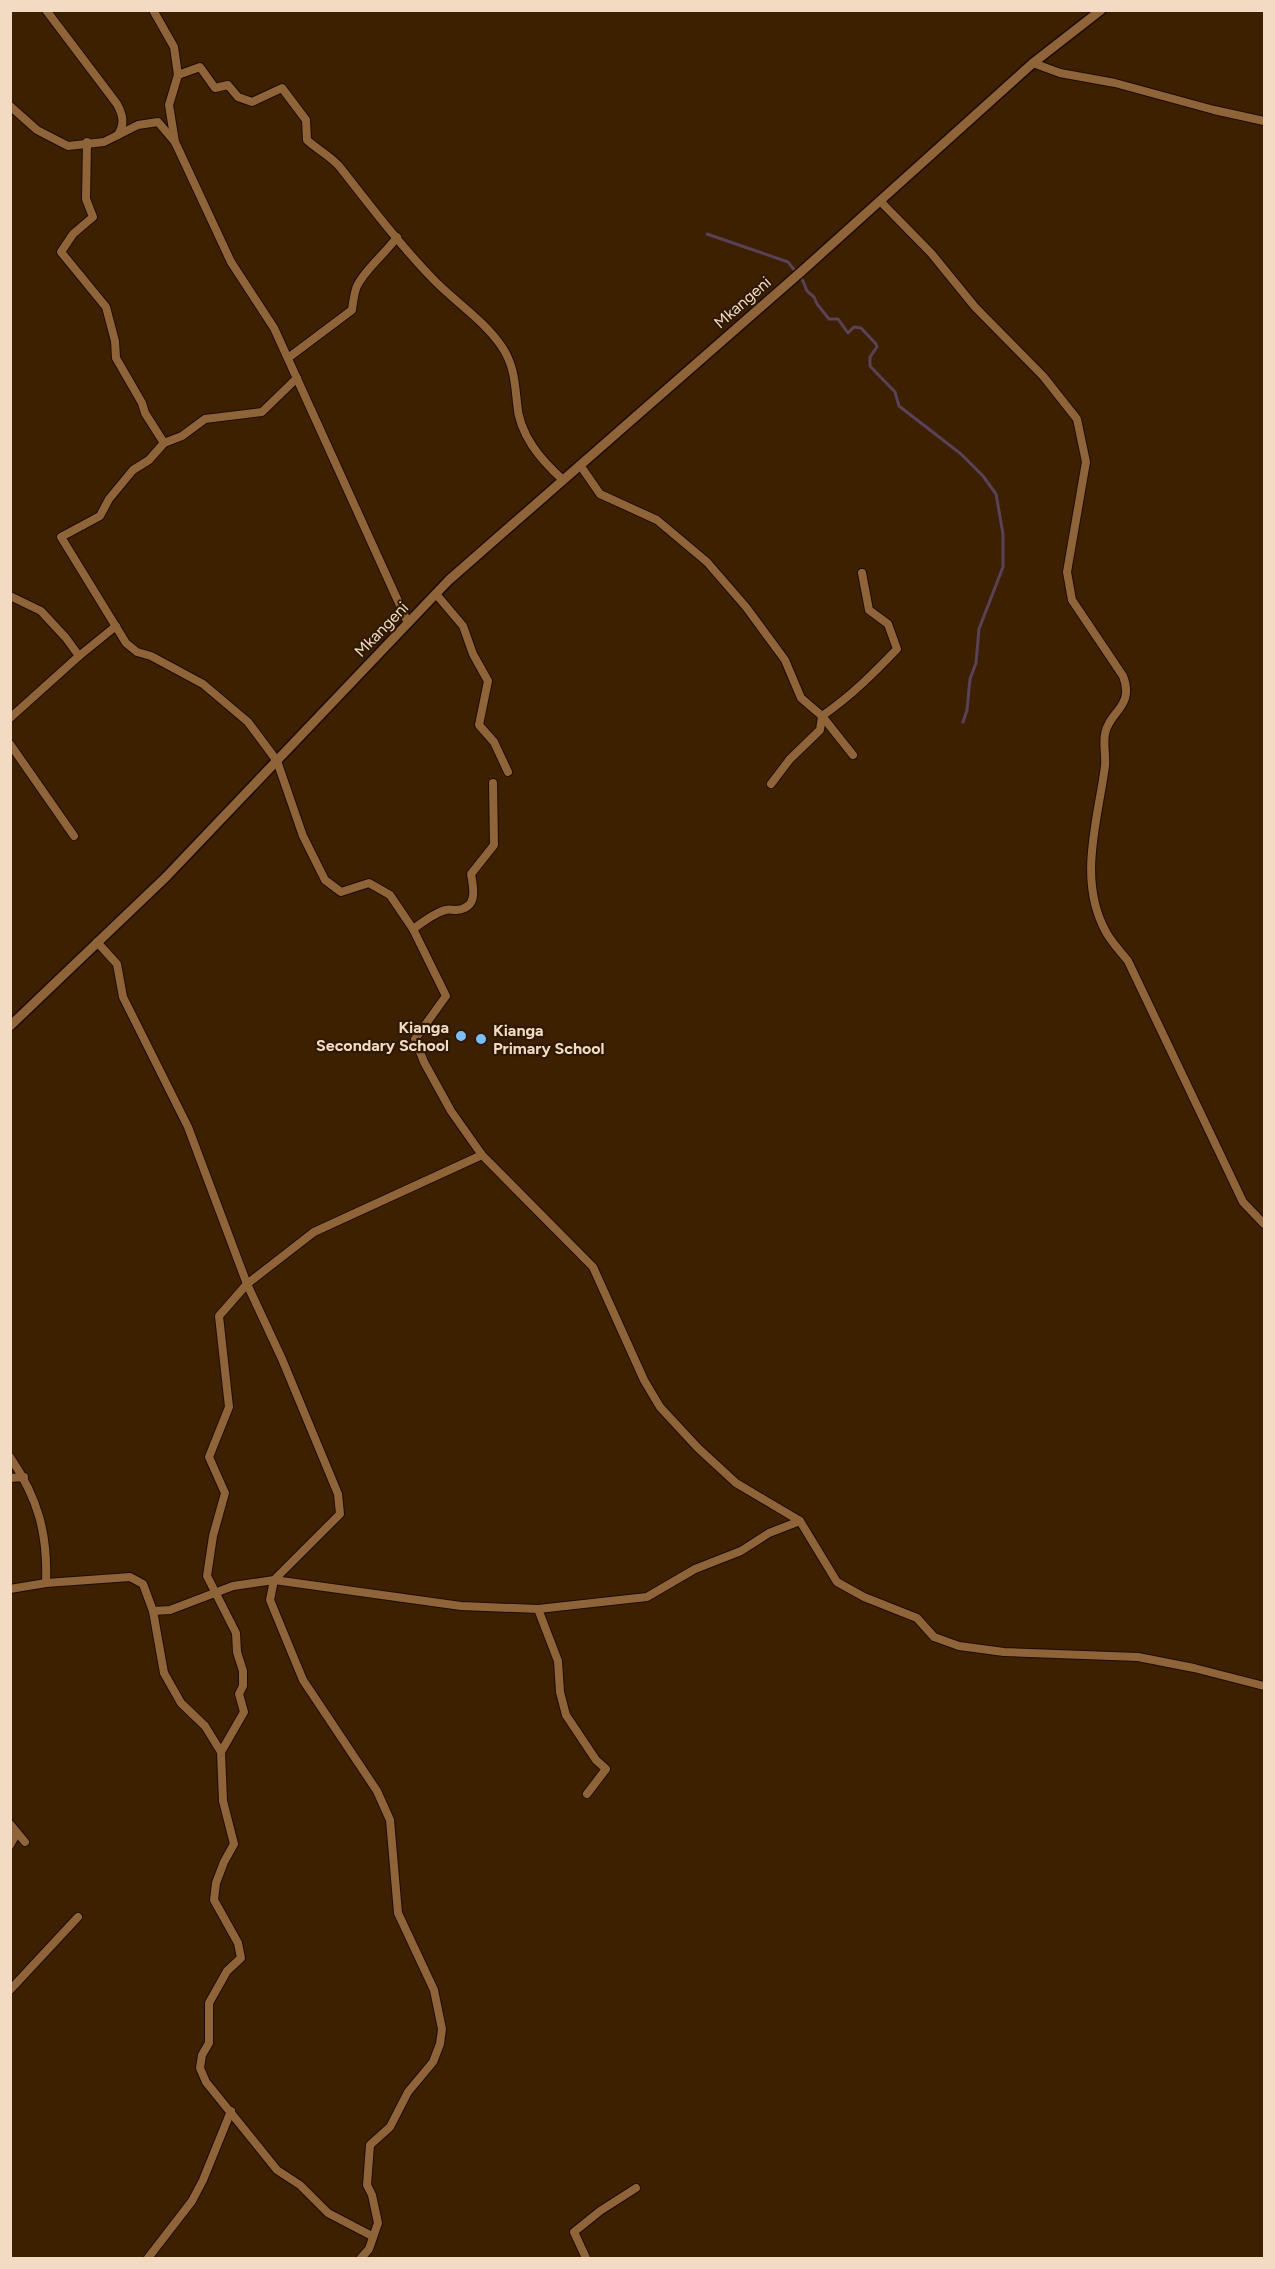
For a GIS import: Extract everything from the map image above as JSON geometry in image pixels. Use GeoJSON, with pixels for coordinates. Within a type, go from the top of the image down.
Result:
{"type":"FeatureCollection","features":[{"type":"Feature","properties":{"kind":"street"},"geometry":{"type":"LineString","coordinates":[[46,10],[123,114],[123,123],[118,135]]}},
{"type":"Feature","properties":{"kind":"street"},"geometry":{"type":"LineString","coordinates":[[153,10],[174,47],[178,75],[169,105],[175,142]]}},
{"type":"Feature","properties":{"kind":"street","name":"Mkangeni"},"geometry":{"type":"LineString","coordinates":[[10,1026],[166,876],[436,594],[1033,63],[1101,10]]}},
{"type":"Feature","properties":{"kind":"street"},"geometry":{"type":"LineString","coordinates":[[1033,63],[1060,73],[1115,83],[1264,121]]}},
{"type":"Feature","properties":{"kind":"street"},"geometry":{"type":"LineString","coordinates":[[178,75],[200,68],[215,88],[228,85],[238,97],[252,102],[282,88],[306,120],[308,140],[321,153],[328,154],[433,279],[483,325],[502,347],[513,369],[520,422],[531,444],[545,464],[563,480]]}},
{"type":"Feature","properties":{"kind":"street"},"geometry":{"type":"LineString","coordinates":[[10,106],[37,130],[68,146],[87,142],[104,142],[138,125],[158,122],[175,142],[231,262],[274,328],[408,623]]}},
{"type":"Feature","properties":{"kind":"street"},"geometry":{"type":"LineString","coordinates":[[87,142],[86,199],[93,217],[73,234],[61,252],[106,307],[116,358],[154,429],[164,443]]}},
{"type":"Feature","properties":{"kind":"street"},"geometry":{"type":"LineString","coordinates":[[880,201],[931,252],[975,307],[1043,376],[1077,419],[1086,462],[1067,572],[1068,583],[1072,600],[1123,676],[1127,687],[1122,706],[1105,732],[1105,765],[1092,852],[1092,893],[1106,932],[1128,962],[1243,1203],[1264,1224]]}},
{"type":"Feature","properties":{"kind":"street"},"geometry":{"type":"LineString","coordinates":[[288,358],[352,310],[356,288],[397,237]]}},
{"type":"Feature","properties":{"kind":"street"},"geometry":{"type":"LineString","coordinates":[[297,378],[262,412],[206,419],[182,436],[164,443],[149,460],[133,470],[109,500],[100,516],[61,537],[126,643],[137,652],[151,656],[203,684],[248,722],[277,761],[303,836],[325,880],[340,892],[369,883],[390,895],[412,929],[446,996],[416,1039],[424,1062],[451,1111],[482,1155],[593,1267],[644,1380],[660,1407],[698,1448],[736,1483],[800,1521],[837,1582],[864,1597],[917,1618],[934,1637],[959,1646],[1004,1652],[1138,1658],[1194,1668],[1264,1686]]}},
{"type":"Feature","properties":{"kind":"street"},"geometry":{"type":"LineString","coordinates":[[580,465],[600,494],[657,520],[707,562],[746,607],[785,660],[801,699],[822,716],[853,755]]}},
{"type":"Feature","properties":{"kind":"street"},"geometry":{"type":"LineString","coordinates":[[771,784],[790,759],[820,730],[822,716],[867,681],[897,649],[888,624],[869,610],[862,573]]}},
{"type":"Feature","properties":{"kind":"street"},"geometry":{"type":"LineString","coordinates":[[436,594],[462,626],[473,654],[488,681],[479,725],[494,742],[508,772]]}},
{"type":"Feature","properties":{"kind":"street"},"geometry":{"type":"LineString","coordinates":[[10,597],[41,611],[79,656]]}},
{"type":"Feature","properties":{"kind":"street"},"geometry":{"type":"LineString","coordinates":[[10,718],[116,626]]}},
{"type":"Feature","properties":{"kind":"street"},"geometry":{"type":"LineString","coordinates":[[10,744],[74,836]]}},
{"type":"Feature","properties":{"kind":"street"},"geometry":{"type":"LineString","coordinates":[[412,929],[444,910],[457,910],[471,903],[475,895],[471,873],[494,845],[493,783]]}},
{"type":"Feature","properties":{"kind":"street"},"geometry":{"type":"LineString","coordinates":[[97,942],[117,964],[123,997],[188,1127],[247,1284],[282,1359],[338,1494],[340,1514],[274,1580],[270,1600],[303,1680],[377,1791],[390,1820],[398,1913],[434,1990],[442,2029],[440,2044],[433,2062],[408,2092],[390,2127],[370,2145],[367,2185],[372,2195],[378,2223],[369,2249],[361,2259]]}},
{"type":"Feature","properties":{"kind":"street"},"geometry":{"type":"LineString","coordinates":[[221,1752],[244,1712],[240,1694],[243,1686],[243,1671],[237,1652],[236,1633],[207,1576],[213,1536],[225,1493],[209,1457],[229,1407],[219,1316],[247,1284],[314,1232],[482,1155]]}},
{"type":"Feature","properties":{"kind":"street"},"geometry":{"type":"LineString","coordinates":[[10,1457],[24,1477],[43,1523],[47,1557],[46,1583]]}},
{"type":"Feature","properties":{"kind":"street"},"geometry":{"type":"LineString","coordinates":[[10,1478],[24,1477]]}},
{"type":"Feature","properties":{"kind":"street"},"geometry":{"type":"LineString","coordinates":[[153,1611],[170,1610],[233,1586],[274,1580],[453,1605],[538,1609],[647,1597],[694,1569],[741,1551],[769,1533],[800,1521]]}},
{"type":"Feature","properties":{"kind":"street"},"geometry":{"type":"LineString","coordinates":[[10,1589],[46,1583],[130,1576],[143,1584],[153,1611],[164,1673],[181,1703],[205,1726],[221,1752],[223,1801],[234,1844],[216,1883],[214,1900],[238,1944],[241,1958],[226,1971],[209,2002],[209,2043],[202,2055],[200,2068],[206,2082],[277,2170],[300,2185],[328,2213],[372,2236]]}},
{"type":"Feature","properties":{"kind":"street"},"geometry":{"type":"LineString","coordinates":[[538,1609],[558,1661],[560,1692],[566,1715],[596,1760],[606,1769],[587,1794]]}},
{"type":"Feature","properties":{"kind":"street"},"geometry":{"type":"LineString","coordinates":[[10,1824],[25,1842]]}},
{"type":"Feature","properties":{"kind":"street"},"geometry":{"type":"LineString","coordinates":[[10,1845],[17,1833]]}},
{"type":"Feature","properties":{"kind":"street"},"geometry":{"type":"LineString","coordinates":[[10,1990],[78,1917]]}},
{"type":"Feature","properties":{"kind":"street"},"geometry":{"type":"LineString","coordinates":[[148,2259],[192,2201],[231,2111]]}},
{"type":"Feature","properties":{"kind":"street"},"geometry":{"type":"LineString","coordinates":[[586,2259],[574,2232],[600,2211],[636,2188]]}},
{"type":"Feature","properties":{"kind":"waterway"},"geometry":{"type":"LineString","coordinates":[[707,234],[788,262],[829,319],[838,319],[848,333],[854,327],[861,328],[876,344],[877,347],[870,357],[870,366],[895,392],[899,406],[961,454],[983,476],[996,494],[1003,534],[1003,567],[979,629],[976,663],[970,679],[967,710],[963,722]]}},
{"type":"Feature","properties":{"kind":"place","name":"Kianga Secondary School"},"geometry":{"type":"Point","coordinates":[461,1036]}},
{"type":"Feature","properties":{"kind":"place","name":"Kianga Primary School"},"geometry":{"type":"Point","coordinates":[481,1039]}}]}
